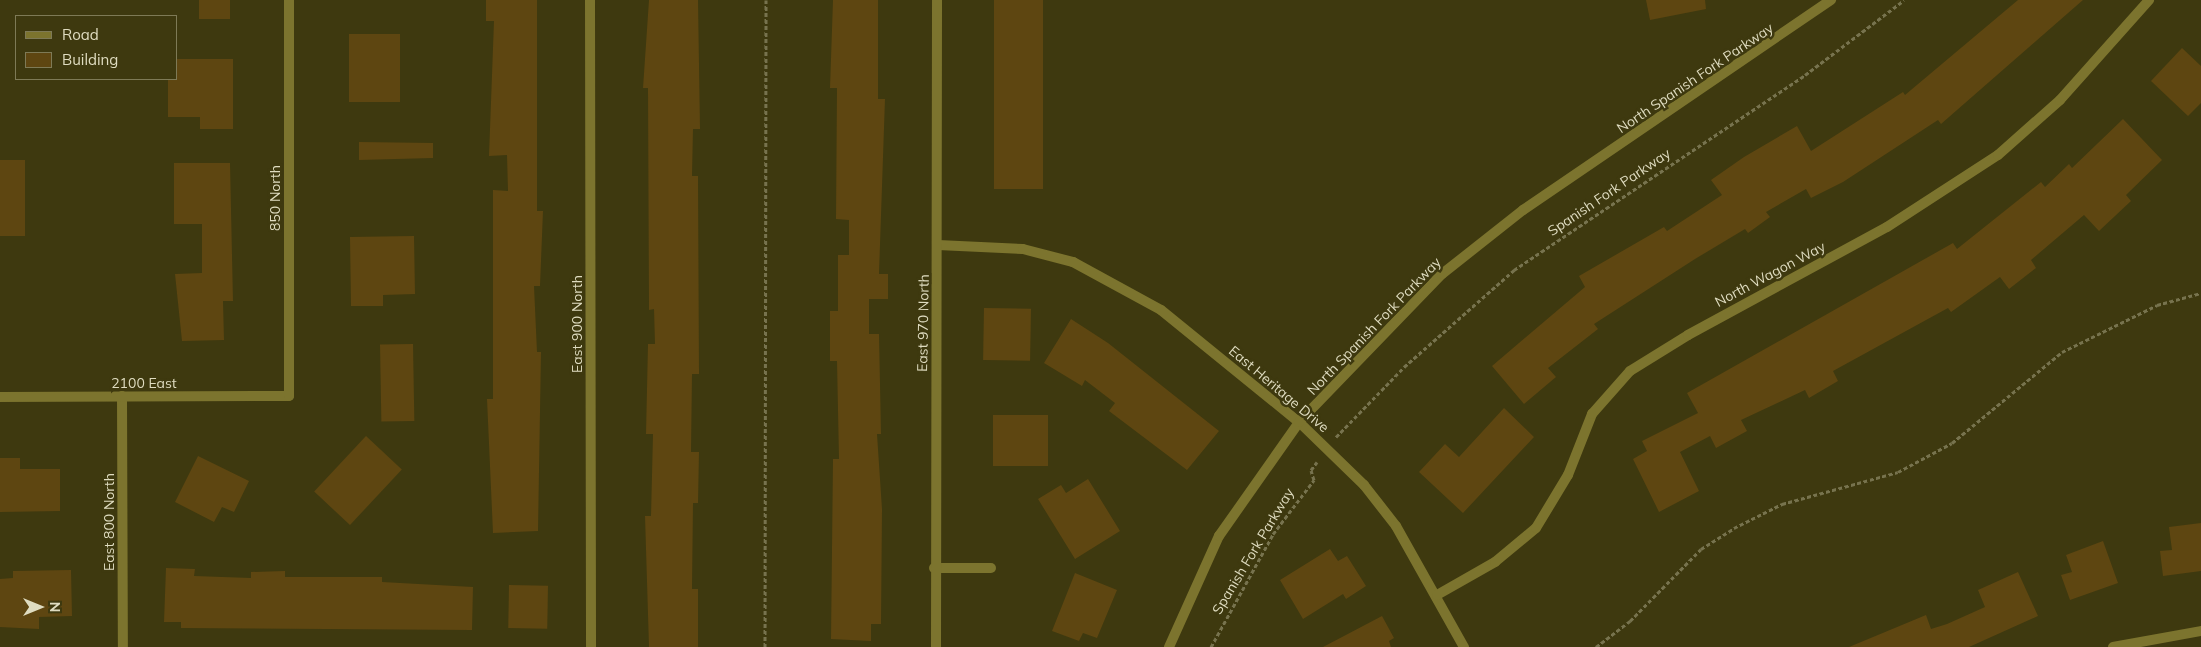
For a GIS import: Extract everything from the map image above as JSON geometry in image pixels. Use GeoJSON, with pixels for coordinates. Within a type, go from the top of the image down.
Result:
{"type":"FeatureCollection","features":[{"type":"Feature","properties":{"kind":"street","name":"850 North"},"geometry":{"type":"LineString","coordinates":[[289,396],[290,0]]}},
{"type":"Feature","properties":{"kind":"street","name":"East 900 North"},"geometry":{"type":"LineString","coordinates":[[590,0],[591,647]]}},
{"type":"Feature","properties":{"kind":"street","name":"East 970 North"},"geometry":{"type":"LineString","coordinates":[[936,647],[934,568],[938,245],[937,0]]}},
{"type":"Feature","properties":{"kind":"street","name":"North Spanish Fork Parkway"},"geometry":{"type":"LineString","coordinates":[[1169,647],[1219,536],[1299,422],[1442,274],[1523,210],[1831,0]]}},
{"type":"Feature","properties":{"kind":"street","name":"North Wagon Way"},"geometry":{"type":"LineString","coordinates":[[1437,595],[1495,562],[1536,528],[1568,475],[1592,414],[1630,371],[1688,335],[1887,227],[1998,155],[2060,100],[2149,0]]}},
{"type":"Feature","properties":{"kind":"street","name":"East Heritage Drive"},"geometry":{"type":"LineString","coordinates":[[938,245],[1023,249],[1073,262],[1123,285],[1161,310],[1299,422],[1364,485],[1396,526],[1437,595],[1464,647]]}},
{"type":"Feature","properties":{"kind":"street","name":"East 800 North"},"geometry":{"type":"LineString","coordinates":[[122,396],[123,647]]}},
{"type":"Feature","properties":{"kind":"street","name":"2100 East"},"geometry":{"type":"LineString","coordinates":[[0,397],[289,396]]}},
{"type":"Feature","properties":{"kind":"street"},"geometry":{"type":"LineString","coordinates":[[934,568],[990,568]]}},
{"type":"Feature","properties":{"kind":"street"},"geometry":{"type":"LineString","coordinates":[[2113,647],[2201,631]]}},
{"type":"Feature","properties":{"kind":"path"},"geometry":{"type":"LineString","coordinates":[[765,647],[766,0]]}},
{"type":"Feature","properties":{"kind":"path","name":"Spanish Fork Parkway"},"geometry":{"type":"LineString","coordinates":[[1347,422],[1355,422],[1404,367],[1514,270],[1804,75],[1904,0]]}},
{"type":"Feature","properties":{"kind":"path"},"geometry":{"type":"LineString","coordinates":[[1596,647],[1630,621],[1701,549],[1734,528],[1782,504],[1898,472],[1952,442],[2062,352],[2157,305],[2201,293]]}},
{"type":"Feature","properties":{"kind":"path","name":"Spanish Fork Parkway"},"geometry":{"type":"LineString","coordinates":[[1211,647],[1273,534],[1314,480],[1311,470]]}},
{"type":"Feature","properties":{"kind":"building"},"geometry":{"type":"Polygon","coordinates":[[[199,0],[230,0],[230,19],[199,19],[199,0]]]}},
{"type":"Feature","properties":{"kind":"building"},"geometry":{"type":"Polygon","coordinates":[[[486,0],[537,0],[537,211],[543,211],[540,286],[534,286],[537,352],[541,352],[538,531],[493,533],[487,399],[493,399],[493,190],[508,191],[507,155],[489,156],[494,21],[486,21],[486,0]]]}},
{"type":"Feature","properties":{"kind":"building"},"geometry":{"type":"Polygon","coordinates":[[[649,0],[698,0],[700,129],[693,129],[692,176],[698,176],[699,374],[692,374],[691,452],[699,452],[698,503],[693,503],[692,589],[698,589],[698,647],[649,647],[645,516],[651,516],[653,434],[646,434],[648,344],[655,344],[654,309],[649,310],[648,88],[643,88],[649,0]]]}},
{"type":"Feature","properties":{"kind":"building"},"geometry":{"type":"Polygon","coordinates":[[[833,0],[878,0],[878,99],[885,99],[879,274],[888,274],[888,299],[869,299],[869,334],[879,334],[881,434],[877,434],[882,509],[881,624],[871,624],[871,641],[831,639],[833,459],[839,459],[837,361],[830,361],[830,311],[838,311],[838,255],[849,255],[849,220],[836,219],[837,88],[830,88],[833,0]]]}},
{"type":"Feature","properties":{"kind":"building"},"geometry":{"type":"Polygon","coordinates":[[[994,0],[1043,0],[1043,189],[994,189],[994,0]]]}},
{"type":"Feature","properties":{"kind":"building"},"geometry":{"type":"Polygon","coordinates":[[[1646,0],[1705,0],[1706,9],[1650,20],[1646,0]]]}},
{"type":"Feature","properties":{"kind":"building"},"geometry":{"type":"Polygon","coordinates":[[[2018,0],[2083,0],[1941,124],[1938,120],[1843,182],[1811,198],[1806,189],[1766,212],[1770,217],[1748,233],[1745,229],[1594,324],[1598,329],[1548,368],[1556,377],[1524,404],[1492,366],[1585,287],[1579,276],[1664,227],[1667,231],[1722,195],[1711,180],[1744,157],[1797,126],[1811,151],[1903,92],[1905,95],[2018,0]]]}},
{"type":"Feature","properties":{"kind":"building"},"geometry":{"type":"Polygon","coordinates":[[[349,34],[400,34],[400,102],[349,102],[349,34]]]}},
{"type":"Feature","properties":{"kind":"building"},"geometry":{"type":"Polygon","coordinates":[[[2182,48],[2201,66],[2201,103],[2188,116],[2151,81],[2182,48]]]}},
{"type":"Feature","properties":{"kind":"building"},"geometry":{"type":"Polygon","coordinates":[[[178,59],[233,59],[233,129],[200,129],[200,117],[168,117],[168,80],[178,80],[178,59]]]}},
{"type":"Feature","properties":{"kind":"building"},"geometry":{"type":"Polygon","coordinates":[[[2123,119],[2162,160],[2126,195],[2131,201],[2099,231],[2084,215],[2031,260],[2036,268],[2009,289],[2000,277],[1951,312],[1948,308],[1833,371],[1838,381],[1809,398],[1805,390],[1741,420],[1747,431],[1716,448],[1710,436],[1680,452],[1699,491],[1659,512],[1633,459],[1647,451],[1642,441],[1698,413],[1687,393],[1953,243],[1957,249],[2041,182],[2045,187],[2069,164],[2072,168],[2123,119]]]}},
{"type":"Feature","properties":{"kind":"building"},"geometry":{"type":"Polygon","coordinates":[[[359,142],[433,143],[433,158],[359,160],[359,142]]]}},
{"type":"Feature","properties":{"kind":"building"},"geometry":{"type":"Polygon","coordinates":[[[0,160],[25,160],[25,236],[0,236],[0,160]]]}},
{"type":"Feature","properties":{"kind":"building"},"geometry":{"type":"Polygon","coordinates":[[[174,163],[230,163],[233,301],[223,301],[224,340],[182,341],[175,274],[202,273],[202,224],[174,224],[174,163]]]}},
{"type":"Feature","properties":{"kind":"building"},"geometry":{"type":"Polygon","coordinates":[[[414,236],[415,294],[383,295],[383,306],[351,306],[350,237],[414,236]]]}},
{"type":"Feature","properties":{"kind":"building"},"geometry":{"type":"Polygon","coordinates":[[[984,308],[1031,309],[1030,361],[983,360],[984,308]]]}},
{"type":"Feature","properties":{"kind":"building"},"geometry":{"type":"Polygon","coordinates":[[[1071,319],[1108,343],[1219,431],[1187,470],[1109,411],[1115,403],[1085,380],[1082,386],[1044,363],[1071,319]]]}},
{"type":"Feature","properties":{"kind":"building"},"geometry":{"type":"Polygon","coordinates":[[[413,344],[414,421],[381,422],[380,345],[413,344]]]}},
{"type":"Feature","properties":{"kind":"building"},"geometry":{"type":"Polygon","coordinates":[[[1504,408],[1534,437],[1463,513],[1419,472],[1445,444],[1459,457],[1504,408]]]}},
{"type":"Feature","properties":{"kind":"building"},"geometry":{"type":"Polygon","coordinates":[[[993,415],[1048,415],[1048,466],[993,466],[993,415]]]}},
{"type":"Feature","properties":{"kind":"building"},"geometry":{"type":"Polygon","coordinates":[[[366,436],[402,469],[350,525],[314,492],[366,436]]]}},
{"type":"Feature","properties":{"kind":"building"},"geometry":{"type":"Polygon","coordinates":[[[198,456],[249,481],[234,512],[222,507],[214,522],[175,502],[198,456]]]}},
{"type":"Feature","properties":{"kind":"building"},"geometry":{"type":"Polygon","coordinates":[[[0,458],[20,458],[20,469],[60,469],[60,511],[0,512],[0,458]]]}},
{"type":"Feature","properties":{"kind":"building"},"geometry":{"type":"Polygon","coordinates":[[[1088,479],[1120,531],[1075,559],[1038,499],[1061,485],[1066,493],[1088,479]]]}},
{"type":"Feature","properties":{"kind":"building"},"geometry":{"type":"Polygon","coordinates":[[[2201,523],[2201,571],[2163,576],[2160,551],[2172,550],[2169,527],[2201,523]]]}},
{"type":"Feature","properties":{"kind":"building"},"geometry":{"type":"Polygon","coordinates":[[[2103,541],[2118,583],[2070,600],[2061,575],[2072,572],[2066,555],[2103,541]]]}},
{"type":"Feature","properties":{"kind":"building"},"geometry":{"type":"Polygon","coordinates":[[[1330,549],[1338,561],[1347,556],[1366,586],[1346,599],[1343,594],[1303,619],[1280,580],[1330,549]]]}},
{"type":"Feature","properties":{"kind":"building"},"geometry":{"type":"Polygon","coordinates":[[[166,568],[195,569],[194,576],[251,578],[251,572],[285,571],[285,577],[382,577],[382,582],[473,587],[472,630],[181,628],[181,622],[164,622],[166,568]]]}},
{"type":"Feature","properties":{"kind":"building"},"geometry":{"type":"Polygon","coordinates":[[[71,570],[72,616],[39,617],[39,629],[0,627],[0,579],[13,578],[13,571],[71,570]]]}},
{"type":"Feature","properties":{"kind":"building"},"geometry":{"type":"Polygon","coordinates":[[[2018,572],[2038,616],[1969,647],[1849,647],[1926,615],[1931,629],[1947,624],[1985,607],[1978,590],[2018,572]]]}},
{"type":"Feature","properties":{"kind":"building"},"geometry":{"type":"Polygon","coordinates":[[[1075,573],[1117,590],[1097,638],[1083,633],[1079,641],[1052,631],[1075,573]]]}},
{"type":"Feature","properties":{"kind":"building"},"geometry":{"type":"Polygon","coordinates":[[[509,585],[548,586],[547,629],[508,628],[509,585]]]}},
{"type":"Feature","properties":{"kind":"building"},"geometry":{"type":"Polygon","coordinates":[[[1382,616],[1394,638],[1389,641],[1391,647],[1323,647],[1382,616]]]}}]}
